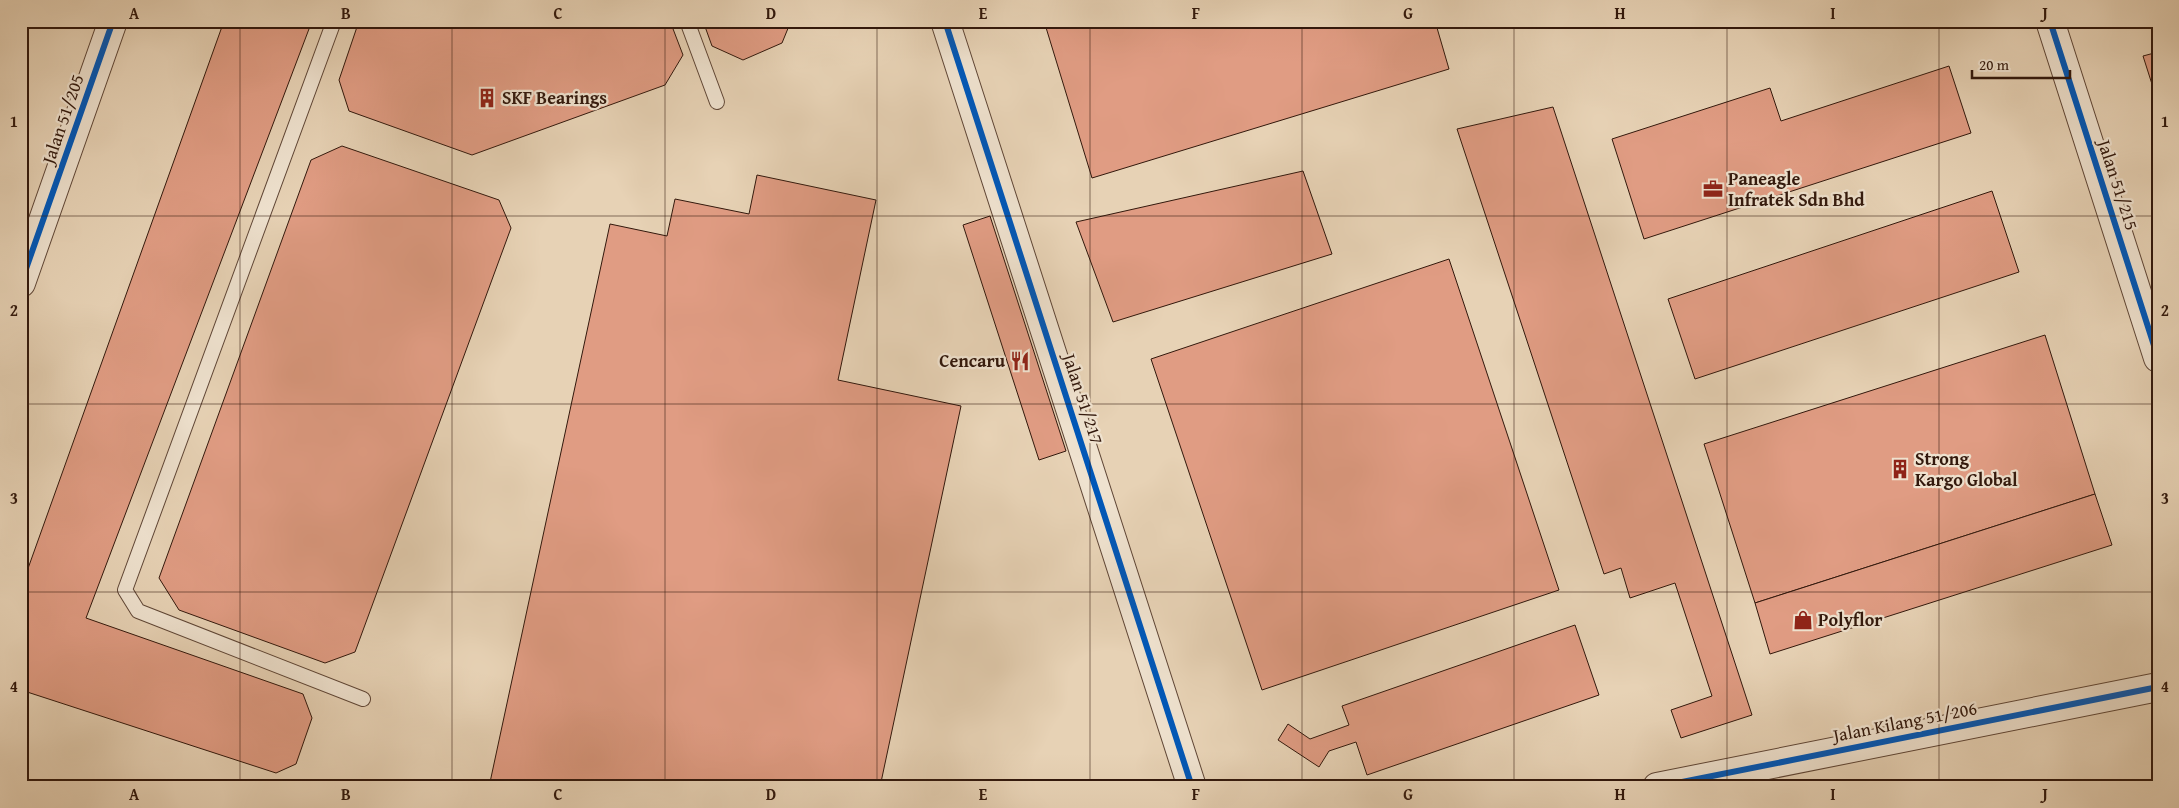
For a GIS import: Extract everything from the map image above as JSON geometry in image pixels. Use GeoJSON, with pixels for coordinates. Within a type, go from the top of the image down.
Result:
{"type":"FeatureCollection","features":[{"type":"Feature","properties":{"kind":"street","name":"Jalan 51/205"},"geometry":{"type":"LineString","coordinates":[[21,283],[113,21]]}},
{"type":"Feature","properties":{"kind":"street","name":"Jalan 51/217"},"geometry":{"type":"LineString","coordinates":[[945,21],[1192,787]]}},
{"type":"Feature","properties":{"kind":"street","name":"Jalan 51/215"},"geometry":{"type":"LineString","coordinates":[[2050,21],[2158,358]]}},
{"type":"Feature","properties":{"kind":"street","name":"Jalan Kilang 51/206"},"geometry":{"type":"LineString","coordinates":[[1657,787],[2158,687]]}},
{"type":"Feature","properties":{"kind":"lane"},"geometry":{"type":"LineString","coordinates":[[334,21],[126,590],[138,611],[363,699]]}},
{"type":"Feature","properties":{"kind":"lane"},"geometry":{"type":"LineString","coordinates":[[687,21],[717,102]]}},
{"type":"Feature","properties":{"kind":"building"},"geometry":{"type":"Polygon","coordinates":[[[224,21],[312,21],[86,618],[303,694],[312,718],[296,764],[276,773],[21,690],[21,588],[224,21]]]}},
{"type":"Feature","properties":{"kind":"building","name":"SKF Bearings"},"geometry":{"type":"Polygon","coordinates":[[[359,21],[670,21],[683,55],[665,85],[472,155],[349,111],[339,80],[359,21]]]}},
{"type":"Feature","properties":{"kind":"building"},"geometry":{"type":"Polygon","coordinates":[[[703,21],[791,21],[782,43],[743,60],[712,46],[703,21]]]}},
{"type":"Feature","properties":{"kind":"building"},"geometry":{"type":"Polygon","coordinates":[[[1044,21],[1435,21],[1449,69],[1092,178],[1044,21]]]}},
{"type":"Feature","properties":{"kind":"building"},"geometry":{"type":"Polygon","coordinates":[[[1583,21],[1606,21],[1585,28],[1583,21]]]}},
{"type":"Feature","properties":{"kind":"building"},"geometry":{"type":"Polygon","coordinates":[[[2158,52],[2158,103],[2143,56],[2158,52]]]}},
{"type":"Feature","properties":{"kind":"building","name":"Paneagle Infratek Sdn Bhd"},"geometry":{"type":"Polygon","coordinates":[[[1949,66],[1971,133],[1644,239],[1612,139],[1770,88],[1781,121],[1949,66]]]}},
{"type":"Feature","properties":{"kind":"building"},"geometry":{"type":"Polygon","coordinates":[[[1553,107],[1752,715],[1681,738],[1671,710],[1712,696],[1675,583],[1630,598],[1621,568],[1604,574],[1457,129],[1553,107]]]}},
{"type":"Feature","properties":{"kind":"building"},"geometry":{"type":"Polygon","coordinates":[[[342,146],[499,200],[511,228],[355,652],[325,663],[179,610],[159,578],[311,160],[342,146]]]}},
{"type":"Feature","properties":{"kind":"building"},"geometry":{"type":"Polygon","coordinates":[[[1303,171],[1332,254],[1113,322],[1076,222],[1303,171]]]}},
{"type":"Feature","properties":{"kind":"building"},"geometry":{"type":"Polygon","coordinates":[[[757,175],[876,200],[838,380],[961,406],[880,787],[489,787],[610,224],[667,236],[675,199],[749,214],[757,175]]]}},
{"type":"Feature","properties":{"kind":"building"},"geometry":{"type":"Polygon","coordinates":[[[1992,191],[2019,272],[1695,379],[1668,299],[1992,191]]]}},
{"type":"Feature","properties":{"kind":"building"},"geometry":{"type":"Polygon","coordinates":[[[990,216],[1066,451],[1039,460],[963,225],[990,216]]]}},
{"type":"Feature","properties":{"kind":"building"},"geometry":{"type":"Polygon","coordinates":[[[1449,259],[1559,590],[1262,690],[1151,359],[1449,259]]]}},
{"type":"Feature","properties":{"kind":"building","name":"Strong Kargo Global"},"geometry":{"type":"Polygon","coordinates":[[[2045,335],[2095,494],[1755,603],[1704,444],[2045,335]]]}},
{"type":"Feature","properties":{"kind":"building"},"geometry":{"type":"Polygon","coordinates":[[[2095,494],[2112,545],[1770,654],[1755,603],[2095,494]]]}},
{"type":"Feature","properties":{"kind":"building"},"geometry":{"type":"Polygon","coordinates":[[[1575,625],[1599,695],[1367,775],[1356,742],[1329,751],[1319,767],[1278,740],[1288,724],[1310,739],[1349,725],[1342,706],[1575,625]]]}},
{"type":"Feature","properties":{"kind":"cycle path"},"geometry":{"type":"LineString","coordinates":[[21,283],[113,21]]}},
{"type":"Feature","properties":{"kind":"cycle path"},"geometry":{"type":"LineString","coordinates":[[945,21],[1192,787]]}},
{"type":"Feature","properties":{"kind":"cycle path"},"geometry":{"type":"LineString","coordinates":[[2050,21],[2158,358]]}},
{"type":"Feature","properties":{"kind":"cycle path"},"geometry":{"type":"LineString","coordinates":[[1657,787],[2158,687]]}},
{"type":"Feature","properties":{"kind":"place","name":"SKF Bearings"},"geometry":{"type":"Point","coordinates":[487,98]}},
{"type":"Feature","properties":{"kind":"place","name":"Paneagle Infratek Sdn Bhd"},"geometry":{"type":"Point","coordinates":[1713,189]}},
{"type":"Feature","properties":{"kind":"place","name":"Cencaru"},"geometry":{"type":"Point","coordinates":[1020,361]}},
{"type":"Feature","properties":{"kind":"place","name":"Strong Kargo Global"},"geometry":{"type":"Point","coordinates":[1900,469]}},
{"type":"Feature","properties":{"kind":"place","name":"Polyflor"},"geometry":{"type":"Point","coordinates":[1803,620]}}]}
